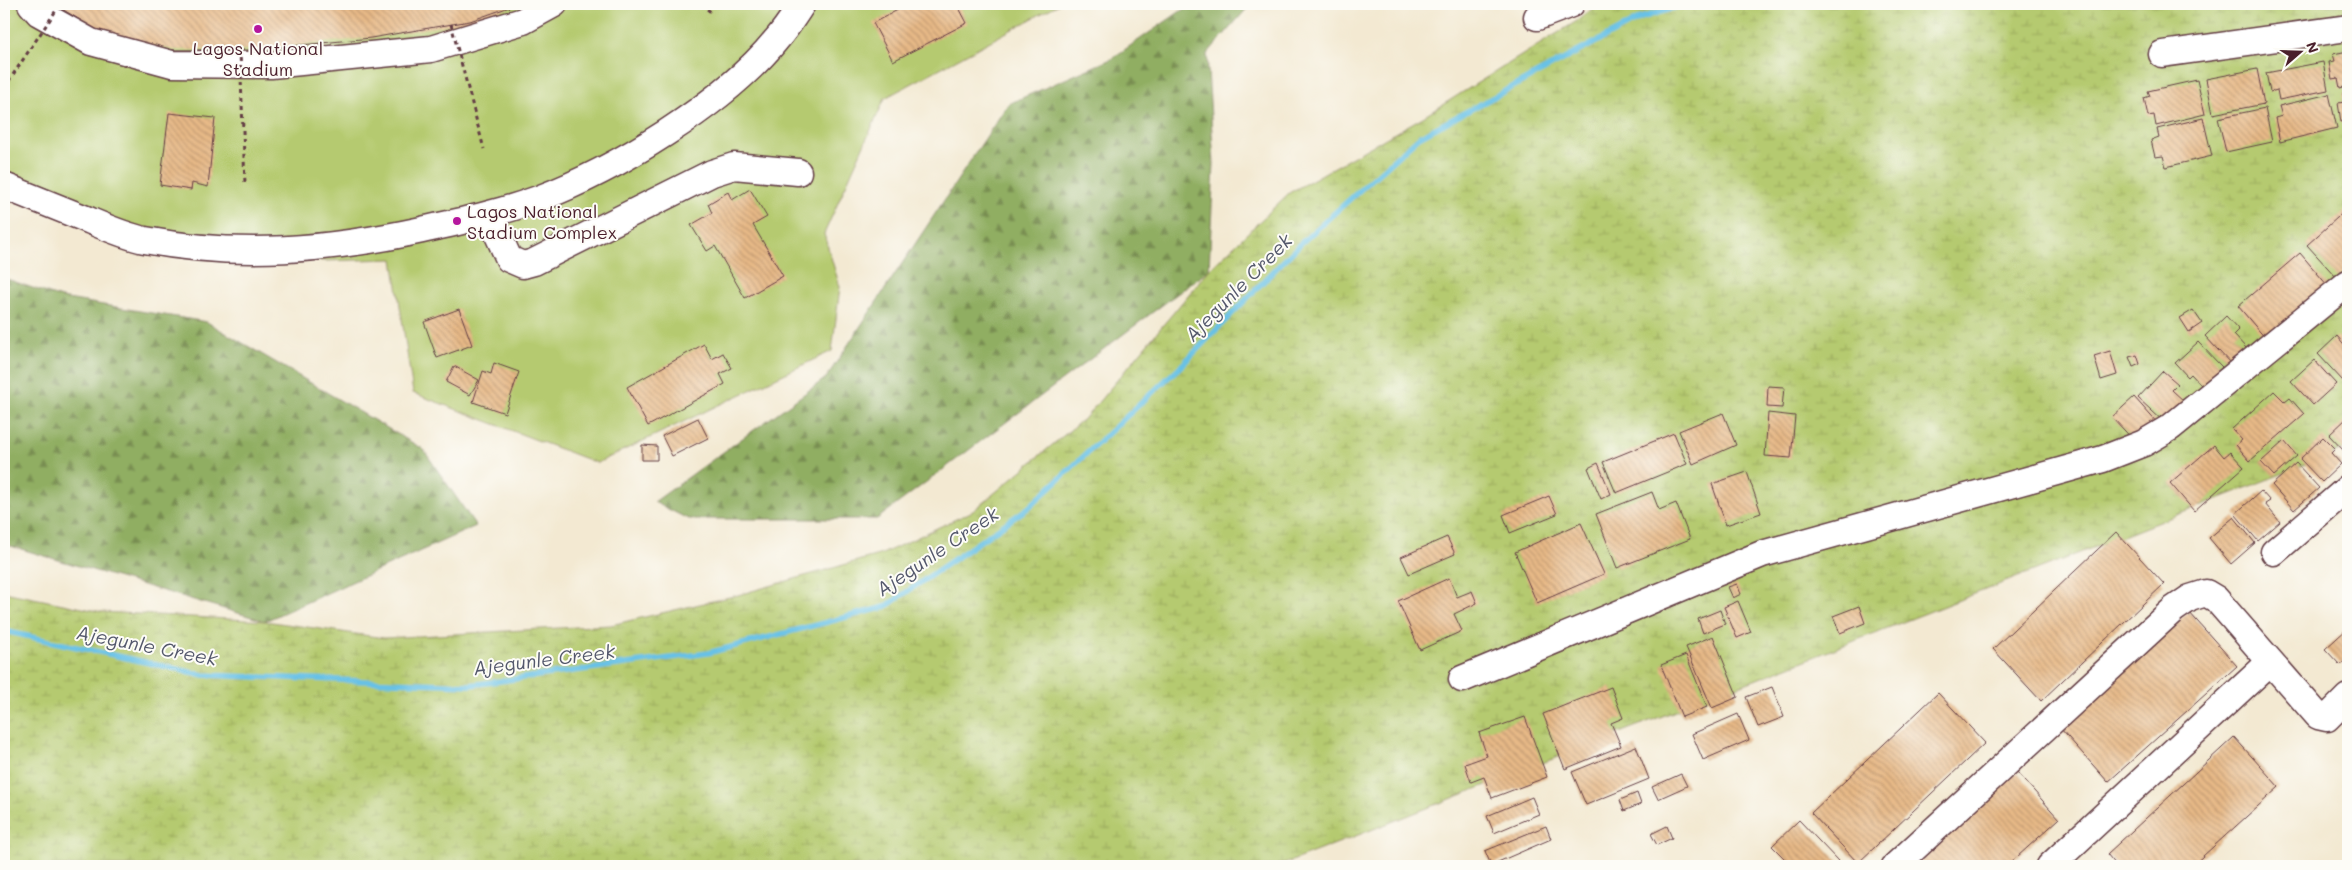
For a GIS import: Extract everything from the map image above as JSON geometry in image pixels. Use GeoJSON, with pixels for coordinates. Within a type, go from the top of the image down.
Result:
{"type":"FeatureCollection","features":[{"type":"Feature","properties":{"kind":"street"},"geometry":{"type":"LineString","coordinates":[[31,4],[39,13],[91,42],[172,64],[270,65],[432,49],[523,21],[554,4]]}},
{"type":"Feature","properties":{"kind":"street"},"geometry":{"type":"LineString","coordinates":[[4,186],[103,226],[144,239],[209,248],[273,251],[357,244],[489,215],[540,198],[605,168],[693,114],[722,92],[776,41],[802,4]]}},
{"type":"Feature","properties":{"kind":"street"},"geometry":{"type":"LineString","coordinates":[[1537,17],[1571,4]]}},
{"type":"Feature","properties":{"kind":"street"},"geometry":{"type":"LineString","coordinates":[[2162,54],[2348,28]]}},
{"type":"Feature","properties":{"kind":"street"},"geometry":{"type":"LineString","coordinates":[[489,215],[509,260],[523,265],[534,262],[712,173],[734,166],[798,172]]}},
{"type":"Feature","properties":{"kind":"street"},"geometry":{"type":"LineString","coordinates":[[1462,679],[1762,554],[2103,459],[2144,443],[2172,427],[2348,282]]}},
{"type":"Feature","properties":{"kind":"street"},"geometry":{"type":"LineString","coordinates":[[2274,552],[2348,488]]}},
{"type":"Feature","properties":{"kind":"street"},"geometry":{"type":"LineString","coordinates":[[1895,866],[2174,609],[2190,598],[2206,593],[2216,599],[2318,716],[2327,718],[2348,696]]}},
{"type":"Feature","properties":{"kind":"street"},"geometry":{"type":"LineString","coordinates":[[2050,866],[2270,662]]}},
{"type":"Feature","properties":{"kind":"path"},"geometry":{"type":"LineString","coordinates":[[701,4],[713,14]]}},
{"type":"Feature","properties":{"kind":"path"},"geometry":{"type":"LineString","coordinates":[[4,88],[59,6]]}},
{"type":"Feature","properties":{"kind":"path"},"geometry":{"type":"LineString","coordinates":[[451,24],[484,149]]}},
{"type":"Feature","properties":{"kind":"path"},"geometry":{"type":"LineString","coordinates":[[240,50],[245,184]]}},
{"type":"Feature","properties":{"kind":"green space","name":"Lagos National Stadium Complex"},"geometry":{"type":"Polygon","coordinates":[[[4,4],[1059,4],[885,98],[824,234],[840,287],[832,351],[597,463],[413,393],[393,259],[323,261],[218,251],[4,189],[4,4]]]}},
{"type":"Feature","properties":{"kind":"green space"},"geometry":{"type":"Polygon","coordinates":[[[1191,4],[1251,4],[1207,54],[1214,164],[1209,270],[877,519],[688,519],[654,502],[826,378],[1008,104],[1111,59],[1191,4]]]}},
{"type":"Feature","properties":{"kind":"green space"},"geometry":{"type":"Polygon","coordinates":[[[1598,4],[2348,4],[2348,448],[1279,866],[4,866],[4,592],[102,612],[265,621],[384,638],[611,625],[738,595],[882,554],[973,511],[1087,416],[1209,270],[1289,193],[1423,117],[1577,21],[1598,4]]]}},
{"type":"Feature","properties":{"kind":"green space"},"geometry":{"type":"Polygon","coordinates":[[[4,278],[61,298],[207,322],[423,449],[476,526],[265,621],[4,544],[4,278]]]}},
{"type":"Feature","properties":{"kind":"building","name":"Lagos National Stadium"},"geometry":{"type":"Polygon","coordinates":[[[54,4],[518,4],[470,21],[371,38],[252,50],[173,50],[102,34],[54,4]]]}},
{"type":"Feature","properties":{"kind":"building"},"geometry":{"type":"Polygon","coordinates":[[[909,4],[957,4],[967,23],[893,61],[873,23],[909,4]]]}},
{"type":"Feature","properties":{"kind":"building"},"geometry":{"type":"Polygon","coordinates":[[[2348,51],[2348,86],[2340,88],[2338,78],[2332,79],[2329,62],[2335,61],[2333,54],[2348,51]]]}},
{"type":"Feature","properties":{"kind":"building"},"geometry":{"type":"Polygon","coordinates":[[[2323,62],[2328,90],[2279,100],[2277,90],[2270,92],[2266,73],[2323,62]]]}},
{"type":"Feature","properties":{"kind":"building"},"geometry":{"type":"Polygon","coordinates":[[[2257,69],[2264,104],[2213,114],[2206,79],[2257,69]]]}},
{"type":"Feature","properties":{"kind":"building"},"geometry":{"type":"Polygon","coordinates":[[[2197,80],[2205,114],[2156,126],[2154,115],[2148,116],[2144,98],[2150,96],[2148,91],[2197,80]]]}},
{"type":"Feature","properties":{"kind":"building"},"geometry":{"type":"Polygon","coordinates":[[[2348,92],[2348,120],[2341,122],[2338,103],[2345,102],[2343,93],[2348,92]]]}},
{"type":"Feature","properties":{"kind":"building"},"geometry":{"type":"Polygon","coordinates":[[[2329,94],[2337,128],[2280,142],[2275,118],[2282,116],[2279,106],[2329,94]]]}},
{"type":"Feature","properties":{"kind":"building"},"geometry":{"type":"Polygon","coordinates":[[[2265,108],[2272,142],[2226,152],[2218,118],[2265,108]]]}},
{"type":"Feature","properties":{"kind":"building"},"geometry":{"type":"Polygon","coordinates":[[[169,113],[215,118],[208,187],[192,183],[191,190],[160,185],[169,113]]]}},
{"type":"Feature","properties":{"kind":"building"},"geometry":{"type":"Polygon","coordinates":[[[2203,118],[2212,156],[2166,167],[2163,156],[2155,157],[2151,140],[2159,137],[2157,129],[2203,118]]]}},
{"type":"Feature","properties":{"kind":"building"},"geometry":{"type":"Polygon","coordinates":[[[750,189],[767,217],[753,225],[783,276],[745,298],[715,246],[707,251],[691,225],[712,213],[708,204],[728,192],[732,200],[750,189]]]}},
{"type":"Feature","properties":{"kind":"building"},"geometry":{"type":"Polygon","coordinates":[[[2348,208],[2348,268],[2337,278],[2307,245],[2348,208]]]}},
{"type":"Feature","properties":{"kind":"building"},"geometry":{"type":"Polygon","coordinates":[[[2300,253],[2328,286],[2266,339],[2238,306],[2300,253]]]}},
{"type":"Feature","properties":{"kind":"building"},"geometry":{"type":"Polygon","coordinates":[[[459,309],[472,345],[437,358],[424,322],[459,309]]]}},
{"type":"Feature","properties":{"kind":"building"},"geometry":{"type":"Polygon","coordinates":[[[2193,310],[2202,323],[2189,332],[2180,318],[2193,310]]]}},
{"type":"Feature","properties":{"kind":"building"},"geometry":{"type":"Polygon","coordinates":[[[2226,316],[2239,330],[2234,335],[2247,349],[2231,364],[2205,336],[2226,316]]]}},
{"type":"Feature","properties":{"kind":"building"},"geometry":{"type":"Polygon","coordinates":[[[2337,336],[2348,349],[2348,377],[2343,381],[2318,354],[2337,336]]]}},
{"type":"Feature","properties":{"kind":"building"},"geometry":{"type":"Polygon","coordinates":[[[2198,342],[2222,367],[2202,386],[2191,374],[2188,377],[2175,363],[2198,342]]]}},
{"type":"Feature","properties":{"kind":"building"},"geometry":{"type":"Polygon","coordinates":[[[704,344],[712,359],[723,353],[732,368],[720,374],[725,384],[648,426],[627,387],[704,344]]]}},
{"type":"Feature","properties":{"kind":"building"},"geometry":{"type":"Polygon","coordinates":[[[2110,351],[2117,375],[2101,380],[2094,356],[2110,351]]]}},
{"type":"Feature","properties":{"kind":"building"},"geometry":{"type":"Polygon","coordinates":[[[2137,355],[2140,364],[2133,367],[2129,357],[2137,355]]]}},
{"type":"Feature","properties":{"kind":"building"},"geometry":{"type":"Polygon","coordinates":[[[2314,360],[2336,384],[2313,405],[2291,381],[2314,360]]]}},
{"type":"Feature","properties":{"kind":"building"},"geometry":{"type":"Polygon","coordinates":[[[494,363],[519,372],[505,413],[473,402],[483,371],[491,374],[494,363]]]}},
{"type":"Feature","properties":{"kind":"building"},"geometry":{"type":"Polygon","coordinates":[[[454,366],[479,380],[470,395],[446,382],[454,366]]]}},
{"type":"Feature","properties":{"kind":"building"},"geometry":{"type":"Polygon","coordinates":[[[2163,371],[2178,384],[2172,390],[2185,402],[2165,423],[2138,398],[2163,371]]]}},
{"type":"Feature","properties":{"kind":"building"},"geometry":{"type":"Polygon","coordinates":[[[1768,386],[1784,387],[1782,408],[1767,407],[1768,386]]]}},
{"type":"Feature","properties":{"kind":"building"},"geometry":{"type":"Polygon","coordinates":[[[2274,391],[2285,402],[2290,398],[2304,414],[2250,461],[2236,445],[2242,440],[2232,429],[2274,391]]]}},
{"type":"Feature","properties":{"kind":"building"},"geometry":{"type":"Polygon","coordinates":[[[2134,397],[2159,425],[2137,444],[2112,417],[2134,397]]]}},
{"type":"Feature","properties":{"kind":"building"},"geometry":{"type":"Polygon","coordinates":[[[1723,413],[1736,445],[1693,464],[1679,431],[1723,413]]]}},
{"type":"Feature","properties":{"kind":"building"},"geometry":{"type":"Polygon","coordinates":[[[1768,413],[1795,416],[1791,458],[1765,456],[1768,413]]]}},
{"type":"Feature","properties":{"kind":"building"},"geometry":{"type":"Polygon","coordinates":[[[2348,417],[2348,446],[2344,451],[2329,435],[2348,417]]]}},
{"type":"Feature","properties":{"kind":"building"},"geometry":{"type":"Polygon","coordinates":[[[698,418],[708,438],[672,456],[662,436],[698,418]]]}},
{"type":"Feature","properties":{"kind":"building"},"geometry":{"type":"Polygon","coordinates":[[[1674,433],[1687,464],[1616,493],[1603,462],[1674,433]]]}},
{"type":"Feature","properties":{"kind":"building"},"geometry":{"type":"Polygon","coordinates":[[[2323,437],[2335,449],[2331,453],[2341,464],[2322,482],[2300,459],[2323,437]]]}},
{"type":"Feature","properties":{"kind":"building"},"geometry":{"type":"Polygon","coordinates":[[[2284,441],[2297,456],[2274,476],[2261,462],[2284,441]]]}},
{"type":"Feature","properties":{"kind":"building"},"geometry":{"type":"Polygon","coordinates":[[[642,445],[657,446],[657,460],[642,460],[642,445]]]}},
{"type":"Feature","properties":{"kind":"building"},"geometry":{"type":"Polygon","coordinates":[[[2214,445],[2224,457],[2230,452],[2244,467],[2194,511],[2170,483],[2214,445]]]}},
{"type":"Feature","properties":{"kind":"building"},"geometry":{"type":"Polygon","coordinates":[[[1598,463],[1611,494],[1601,499],[1588,468],[1598,463]]]}},
{"type":"Feature","properties":{"kind":"building"},"geometry":{"type":"Polygon","coordinates":[[[2296,463],[2319,488],[2294,510],[2272,485],[2296,463]]]}},
{"type":"Feature","properties":{"kind":"building"},"geometry":{"type":"Polygon","coordinates":[[[1747,472],[1761,513],[1726,525],[1712,484],[1747,472]]]}},
{"type":"Feature","properties":{"kind":"building"},"geometry":{"type":"Polygon","coordinates":[[[2261,491],[2270,501],[2265,504],[2280,522],[2258,541],[2235,514],[2261,491]]]}},
{"type":"Feature","properties":{"kind":"building"},"geometry":{"type":"Polygon","coordinates":[[[1652,492],[1659,510],[1676,503],[1690,539],[1617,568],[1596,514],[1652,492]]]}},
{"type":"Feature","properties":{"kind":"building"},"geometry":{"type":"Polygon","coordinates":[[[1549,496],[1557,514],[1510,533],[1503,515],[1549,496]]]}},
{"type":"Feature","properties":{"kind":"building"},"geometry":{"type":"Polygon","coordinates":[[[2234,517],[2255,543],[2231,564],[2209,538],[2234,517]]]}},
{"type":"Feature","properties":{"kind":"building"},"geometry":{"type":"Polygon","coordinates":[[[1581,523],[1604,574],[1537,603],[1515,552],[1581,523]]]}},
{"type":"Feature","properties":{"kind":"building"},"geometry":{"type":"Polygon","coordinates":[[[2116,532],[2164,584],[2041,701],[1993,649],[2116,532]]]}},
{"type":"Feature","properties":{"kind":"building"},"geometry":{"type":"Polygon","coordinates":[[[1447,537],[1455,554],[1409,574],[1401,557],[1447,537]]]}},
{"type":"Feature","properties":{"kind":"building"},"geometry":{"type":"Polygon","coordinates":[[[1449,578],[1457,597],[1472,591],[1477,603],[1454,614],[1462,631],[1420,650],[1398,601],[1449,578]]]}},
{"type":"Feature","properties":{"kind":"building"},"geometry":{"type":"Polygon","coordinates":[[[1737,584],[1741,594],[1733,598],[1728,587],[1737,584]]]}},
{"type":"Feature","properties":{"kind":"building"},"geometry":{"type":"Polygon","coordinates":[[[1738,601],[1751,632],[1737,638],[1724,607],[1738,601]]]}},
{"type":"Feature","properties":{"kind":"building"},"geometry":{"type":"Polygon","coordinates":[[[1859,606],[1865,623],[1840,633],[1833,616],[1859,606]]]}},
{"type":"Feature","properties":{"kind":"building"},"geometry":{"type":"Polygon","coordinates":[[[1720,610],[1725,624],[1703,633],[1698,619],[1720,610]]]}},
{"type":"Feature","properties":{"kind":"building"},"geometry":{"type":"Polygon","coordinates":[[[2189,612],[2237,666],[2108,782],[2060,728],[2189,612]]]}},
{"type":"Feature","properties":{"kind":"building"},"geometry":{"type":"Polygon","coordinates":[[[2348,628],[2348,658],[2340,665],[2325,649],[2348,628]]]}},
{"type":"Feature","properties":{"kind":"building"},"geometry":{"type":"Polygon","coordinates":[[[1713,636],[1738,697],[1712,708],[1686,647],[1713,636]]]}},
{"type":"Feature","properties":{"kind":"building"},"geometry":{"type":"Polygon","coordinates":[[[1686,655],[1707,707],[1682,717],[1661,665],[1686,655]]]}},
{"type":"Feature","properties":{"kind":"building"},"geometry":{"type":"Polygon","coordinates":[[[1611,687],[1623,718],[1611,723],[1621,746],[1565,769],[1543,714],[1611,687]]]}},
{"type":"Feature","properties":{"kind":"building"},"geometry":{"type":"Polygon","coordinates":[[[1772,687],[1784,717],[1758,727],[1746,697],[1772,687]]]}},
{"type":"Feature","properties":{"kind":"building"},"geometry":{"type":"Polygon","coordinates":[[[1938,693],[1985,743],[1858,863],[1811,813],[1938,693]]]}},
{"type":"Feature","properties":{"kind":"building"},"geometry":{"type":"Polygon","coordinates":[[[1738,714],[1749,740],[1703,760],[1692,734],[1738,714]]]}},
{"type":"Feature","properties":{"kind":"building"},"geometry":{"type":"Polygon","coordinates":[[[1525,717],[1547,777],[1492,798],[1484,777],[1471,782],[1465,764],[1487,756],[1479,733],[1525,717]]]}},
{"type":"Feature","properties":{"kind":"building"},"geometry":{"type":"Polygon","coordinates":[[[2234,737],[2279,787],[2192,866],[2117,866],[2107,854],[2234,737]]]}},
{"type":"Feature","properties":{"kind":"building"},"geometry":{"type":"Polygon","coordinates":[[[1636,746],[1649,779],[1586,805],[1572,772],[1636,746]]]}},
{"type":"Feature","properties":{"kind":"building"},"geometry":{"type":"Polygon","coordinates":[[[2017,772],[2059,819],[2007,866],[1913,866],[2017,772]]]}},
{"type":"Feature","properties":{"kind":"building"},"geometry":{"type":"Polygon","coordinates":[[[1681,774],[1687,786],[1658,799],[1652,787],[1681,774]]]}},
{"type":"Feature","properties":{"kind":"building"},"geometry":{"type":"Polygon","coordinates":[[[1637,793],[1641,804],[1624,811],[1620,800],[1637,793]]]}},
{"type":"Feature","properties":{"kind":"building"},"geometry":{"type":"Polygon","coordinates":[[[1532,797],[1539,814],[1494,833],[1487,816],[1532,797]]]}},
{"type":"Feature","properties":{"kind":"building"},"geometry":{"type":"Polygon","coordinates":[[[1799,820],[1838,861],[1833,866],[1792,866],[1772,846],[1799,820]]]}},
{"type":"Feature","properties":{"kind":"building"},"geometry":{"type":"Polygon","coordinates":[[[1546,826],[1551,839],[1491,865],[1485,851],[1546,826]]]}},
{"type":"Feature","properties":{"kind":"building"},"geometry":{"type":"Polygon","coordinates":[[[1667,826],[1672,838],[1657,845],[1651,834],[1667,826]]]}},
{"type":"Feature","properties":{"kind":"waterway","name":"Ajegunle Creek"},"geometry":{"type":"LineString","coordinates":[[4,631],[204,675],[470,685],[708,653],[885,607],[1028,508],[1184,363],[1300,244],[1419,137],[1641,18],[1686,4]]}},
{"type":"Feature","properties":{"kind":"place","name":"Lagos National Stadium"},"geometry":{"type":"Point","coordinates":[258,29]}},
{"type":"Feature","properties":{"kind":"place","name":"Lagos National Stadium Complex"},"geometry":{"type":"Point","coordinates":[457,221]}}]}
